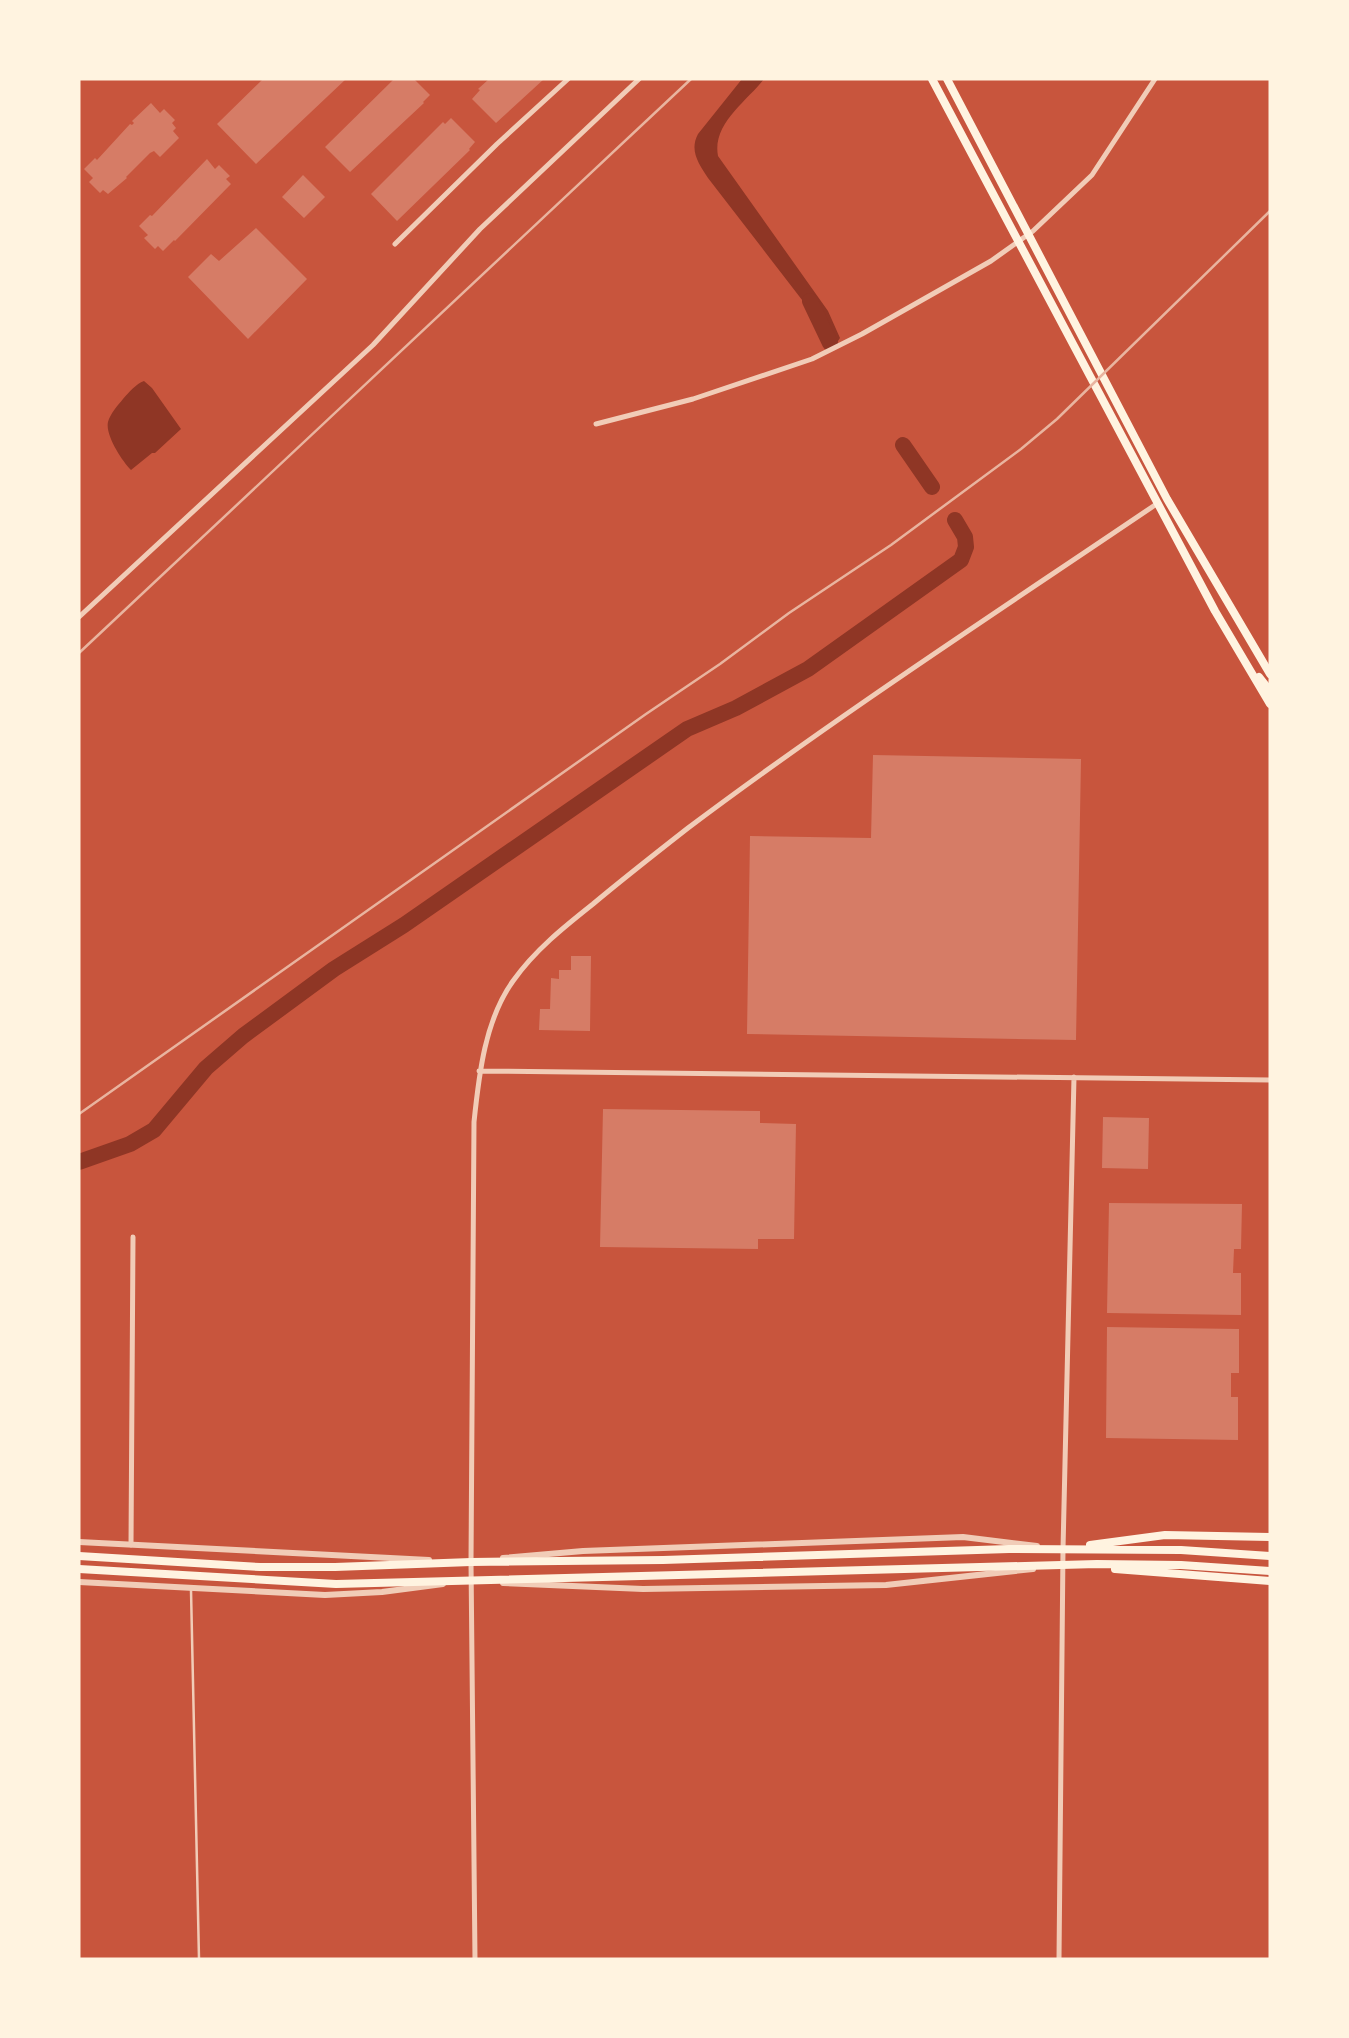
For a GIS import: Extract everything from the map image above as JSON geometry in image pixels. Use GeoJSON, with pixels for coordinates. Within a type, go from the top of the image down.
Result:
{"type":"FeatureCollection","features":[{"type":"Feature","properties":{"kind":"main road"},"geometry":{"type":"LineString","coordinates":[[932,79],[1234,644],[1270,704]]}},
{"type":"Feature","properties":{"kind":"main road"},"geometry":{"type":"LineString","coordinates":[[947,79],[1167,499],[1270,674]]}},
{"type":"Feature","properties":{"kind":"main road"},"geometry":{"type":"LineString","coordinates":[[1234,644],[1270,691]]}},
{"type":"Feature","properties":{"kind":"main road"},"geometry":{"type":"LineString","coordinates":[[1063,1549],[1165,1535],[1270,1539]]}},
{"type":"Feature","properties":{"kind":"main road"},"geometry":{"type":"LineString","coordinates":[[79,1556],[260,1567],[399,1566],[471,1562],[663,1560],[835,1553],[1063,1549],[1181,1550],[1270,1556]]}},
{"type":"Feature","properties":{"kind":"main road"},"geometry":{"type":"LineString","coordinates":[[1063,1565],[1270,1581]]}},
{"type":"Feature","properties":{"kind":"main road"},"geometry":{"type":"LineString","coordinates":[[79,1569],[336,1584],[1063,1565],[1181,1565],[1270,1571]]}},
{"type":"Feature","properties":{"kind":"street"},"geometry":{"type":"LineString","coordinates":[[395,244],[568,79]]}},
{"type":"Feature","properties":{"kind":"street"},"geometry":{"type":"LineString","coordinates":[[79,617],[373,345],[480,229],[639,79]]}},
{"type":"Feature","properties":{"kind":"street"},"geometry":{"type":"LineString","coordinates":[[596,424],[692,399],[812,359],[991,261],[1033,231],[1092,175],[1155,79]]}},
{"type":"Feature","properties":{"kind":"street"},"geometry":{"type":"LineString","coordinates":[[475,1959],[471,1581],[474,1122],[479,1071],[496,1014],[513,981],[548,940],[639,865],[733,795],[946,646],[1158,503]]}},
{"type":"Feature","properties":{"kind":"street"},"geometry":{"type":"LineString","coordinates":[[479,1071],[1270,1080]]}},
{"type":"Feature","properties":{"kind":"street"},"geometry":{"type":"LineString","coordinates":[[1059,1959],[1063,1549],[1074,1077]]}},
{"type":"Feature","properties":{"kind":"street"},"geometry":{"type":"LineString","coordinates":[[131,1545],[133,1237]]}},
{"type":"Feature","properties":{"kind":"street"},"geometry":{"type":"LineString","coordinates":[[79,1542],[471,1562],[583,1551],[963,1537],[1063,1549]]}},
{"type":"Feature","properties":{"kind":"street"},"geometry":{"type":"LineString","coordinates":[[79,1583],[325,1595],[382,1592],[471,1581],[643,1589],[886,1585],[1063,1565]]}},
{"type":"Feature","properties":{"kind":"lane"},"geometry":{"type":"LineString","coordinates":[[191,1590],[199,1959]]}},
{"type":"Feature","properties":{"kind":"shaded area"},"geometry":{"type":"Polygon","coordinates":[[[742,79],[764,79],[725,124],[720,134],[718,156],[828,311],[840,338],[836,344],[708,178],[696,157],[694,146],[698,134],[742,79]]]}},
{"type":"Feature","properties":{"kind":"shaded area"},"geometry":{"type":"Polygon","coordinates":[[[144,381],[181,429],[131,470],[112,441],[108,422],[125,396],[144,381]]]}},
{"type":"Feature","properties":{"kind":"building"},"geometry":{"type":"Polygon","coordinates":[[[263,79],[346,79],[256,164],[217,124],[263,79]]]}},
{"type":"Feature","properties":{"kind":"building"},"geometry":{"type":"Polygon","coordinates":[[[394,79],[414,79],[430,95],[350,172],[325,147],[394,79]]]}},
{"type":"Feature","properties":{"kind":"building"},"geometry":{"type":"Polygon","coordinates":[[[489,79],[544,79],[496,123],[472,99],[489,79]]]}},
{"type":"Feature","properties":{"kind":"building"},"geometry":{"type":"Polygon","coordinates":[[[151,103],[160,113],[164,109],[175,120],[172,123],[176,128],[173,131],[179,138],[160,157],[154,151],[150,153],[108,194],[103,190],[100,193],[89,182],[93,178],[84,169],[95,158],[97,160],[151,103]]]}},
{"type":"Feature","properties":{"kind":"building"},"geometry":{"type":"Polygon","coordinates":[[[451,118],[475,142],[397,221],[371,194],[443,122],[445,124],[451,118]]]}},
{"type":"Feature","properties":{"kind":"building"},"geometry":{"type":"Polygon","coordinates":[[[207,159],[215,169],[219,165],[230,176],[226,179],[231,184],[175,241],[163,251],[158,246],[155,249],[144,238],[148,235],[139,226],[207,159]]]}},
{"type":"Feature","properties":{"kind":"building"},"geometry":{"type":"Polygon","coordinates":[[[303,175],[325,197],[304,218],[282,197],[303,175]]]}},
{"type":"Feature","properties":{"kind":"building"},"geometry":{"type":"Polygon","coordinates":[[[256,228],[307,279],[248,339],[188,277],[211,254],[219,261],[256,228]]]}},
{"type":"Feature","properties":{"kind":"building"},"geometry":{"type":"Polygon","coordinates":[[[873,755],[1081,759],[1076,1040],[747,1034],[750,836],[871,838],[873,755]]]}},
{"type":"Feature","properties":{"kind":"building"},"geometry":{"type":"Polygon","coordinates":[[[571,956],[591,956],[590,1031],[539,1030],[540,1009],[550,1009],[551,978],[559,979],[559,970],[571,970],[571,956]]]}},
{"type":"Feature","properties":{"kind":"building"},"geometry":{"type":"Polygon","coordinates":[[[603,1109],[760,1111],[760,1123],[796,1124],[794,1239],[758,1239],[758,1249],[600,1247],[603,1109]]]}},
{"type":"Feature","properties":{"kind":"building"},"geometry":{"type":"Polygon","coordinates":[[[1103,1117],[1149,1118],[1148,1169],[1102,1168],[1103,1117]]]}},
{"type":"Feature","properties":{"kind":"building"},"geometry":{"type":"Polygon","coordinates":[[[1109,1203],[1242,1204],[1241,1249],[1234,1249],[1233,1273],[1241,1273],[1241,1315],[1107,1313],[1109,1203]]]}},
{"type":"Feature","properties":{"kind":"building"},"geometry":{"type":"Polygon","coordinates":[[[1107,1327],[1239,1329],[1239,1373],[1231,1373],[1231,1397],[1238,1397],[1238,1440],[1106,1438],[1107,1327]]]}},
{"type":"Feature","properties":{"kind":"waterway"},"geometry":{"type":"LineString","coordinates":[[810,301],[830,343]]}},
{"type":"Feature","properties":{"kind":"waterway"},"geometry":{"type":"LineString","coordinates":[[903,445],[932,487]]}},
{"type":"Feature","properties":{"kind":"waterway"},"geometry":{"type":"LineString","coordinates":[[79,1162],[130,1144],[154,1130],[206,1068],[243,1036],[334,969],[404,925],[687,729],[736,708],[808,669],[961,560],[966,547],[965,537],[955,520]]}},
{"type":"Feature","properties":{"kind":"railway"},"geometry":{"type":"LineString","coordinates":[[79,653],[691,79]]}},
{"type":"Feature","properties":{"kind":"railway"},"geometry":{"type":"LineString","coordinates":[[79,1114],[789,613],[891,545],[1021,449],[1057,419],[1270,211]]}}]}
